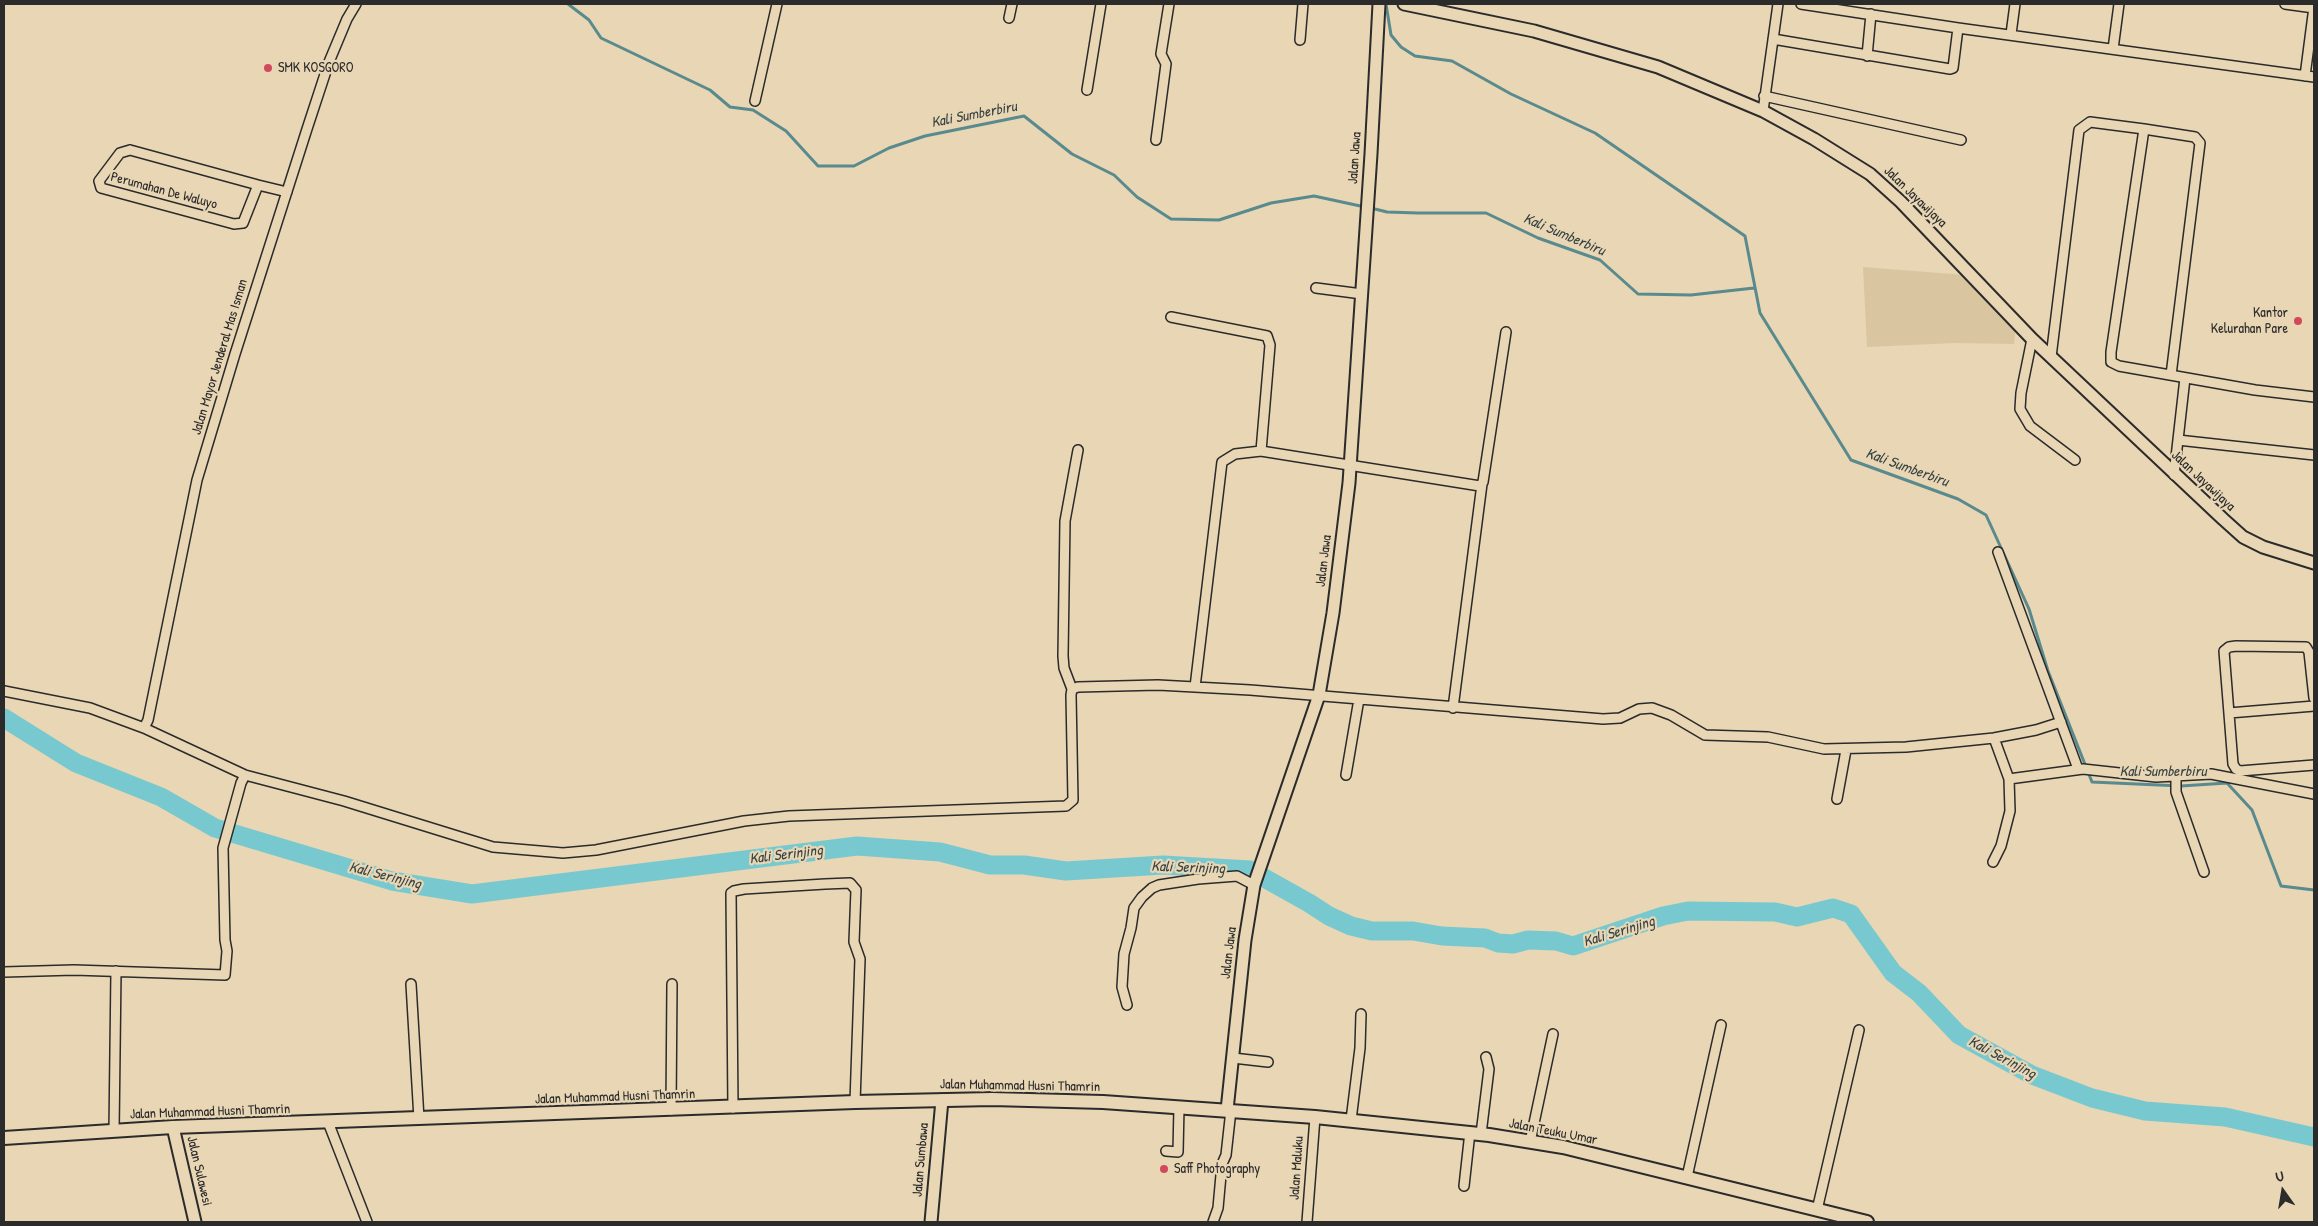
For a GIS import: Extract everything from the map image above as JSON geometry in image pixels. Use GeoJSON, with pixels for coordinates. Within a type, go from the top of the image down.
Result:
{"type":"FeatureCollection","features":[{"type":"Feature","properties":{"kind":"main road","name":"Jalan Muhammad Husni Thamrin"},"geometry":{"type":"LineString","coordinates":[[4,1138],[173,1127],[942,1100],[1094,1102],[1229,1110]]}},
{"type":"Feature","properties":{"kind":"main road","name":"Jalan Teuku Umar"},"geometry":{"type":"LineString","coordinates":[[1229,1110],[1476,1133],[1563,1147],[1867,1222]]}},
{"type":"Feature","properties":{"kind":"street","name":"Jalan Mayor Jenderal Mas Isman"},"geometry":{"type":"LineString","coordinates":[[144,728],[148,720],[178,580],[197,480],[234,354],[329,62],[347,19],[356,4]]}},
{"type":"Feature","properties":{"kind":"street"},"geometry":{"type":"LineString","coordinates":[[755,101],[777,4]]}},
{"type":"Feature","properties":{"kind":"street"},"geometry":{"type":"LineString","coordinates":[[1009,18],[1012,4]]}},
{"type":"Feature","properties":{"kind":"street"},"geometry":{"type":"LineString","coordinates":[[1087,90],[1101,4]]}},
{"type":"Feature","properties":{"kind":"street"},"geometry":{"type":"LineString","coordinates":[[1156,140],[1166,64],[1161,54],[1169,4]]}},
{"type":"Feature","properties":{"kind":"street"},"geometry":{"type":"LineString","coordinates":[[1300,40],[1302,4]]}},
{"type":"Feature","properties":{"kind":"street","name":"Jalan Jawa"},"geometry":{"type":"LineString","coordinates":[[1229,1110],[1232,1058],[1245,940],[1255,882],[1319,695],[1333,613],[1350,466],[1371,154],[1378,4]]}},
{"type":"Feature","properties":{"kind":"street","name":"Jalan Jayawijaya"},"geometry":{"type":"LineString","coordinates":[[1404,4],[1534,31],[1658,67],[1763,111],[1814,139],[1870,174],[1901,202],[2032,339],[2174,475],[2243,537],[2263,547],[2314,563]]}},
{"type":"Feature","properties":{"kind":"street"},"geometry":{"type":"LineString","coordinates":[[1763,111],[1778,4]]}},
{"type":"Feature","properties":{"kind":"street"},"geometry":{"type":"LineString","coordinates":[[1801,4],[1958,28],[2314,77]]}},
{"type":"Feature","properties":{"kind":"street"},"geometry":{"type":"LineString","coordinates":[[2011,34],[2014,4]]}},
{"type":"Feature","properties":{"kind":"street"},"geometry":{"type":"LineString","coordinates":[[2113,49],[2119,4]]}},
{"type":"Feature","properties":{"kind":"street"},"geometry":{"type":"LineString","coordinates":[[2285,4],[2314,8],[2304,76]]}},
{"type":"Feature","properties":{"kind":"street"},"geometry":{"type":"LineString","coordinates":[[1867,56],[1872,14]]}},
{"type":"Feature","properties":{"kind":"street"},"geometry":{"type":"LineString","coordinates":[[1773,39],[1950,70],[1953,68],[1958,28]]}},
{"type":"Feature","properties":{"kind":"street"},"geometry":{"type":"LineString","coordinates":[[1764,96],[1961,140]]}},
{"type":"Feature","properties":{"kind":"street"},"geometry":{"type":"LineString","coordinates":[[2051,357],[2080,130],[2090,122],[2144,129],[2196,137],[2200,142],[2171,375]]}},
{"type":"Feature","properties":{"kind":"street"},"geometry":{"type":"LineString","coordinates":[[2144,129],[2110,359],[2113,364],[2185,378],[2314,397]]}},
{"type":"Feature","properties":{"kind":"street","name":"Perumahan De Waluyo"},"geometry":{"type":"LineString","coordinates":[[258,185],[243,223],[238,225],[104,190],[99,184],[120,153],[130,150],[287,192]]}},
{"type":"Feature","properties":{"kind":"street"},"geometry":{"type":"LineString","coordinates":[[1316,288],[1362,294]]}},
{"type":"Feature","properties":{"kind":"street"},"geometry":{"type":"LineString","coordinates":[[1171,317],[1262,333],[1266,336],[1270,345],[1260,451]]}},
{"type":"Feature","properties":{"kind":"street"},"geometry":{"type":"LineString","coordinates":[[1452,708],[1482,484],[1506,332]]}},
{"type":"Feature","properties":{"kind":"street"},"geometry":{"type":"LineString","coordinates":[[2032,339],[2021,393],[2020,409],[2030,426],[2075,460]]}},
{"type":"Feature","properties":{"kind":"street"},"geometry":{"type":"LineString","coordinates":[[2174,475],[2185,378]]}},
{"type":"Feature","properties":{"kind":"street"},"geometry":{"type":"LineString","coordinates":[[2178,440],[2314,455]]}},
{"type":"Feature","properties":{"kind":"street"},"geometry":{"type":"LineString","coordinates":[[4,692],[76,704],[144,728],[243,779],[344,800],[494,848],[563,853],[596,850],[744,821],[789,816],[1064,807],[1073,800],[1072,689],[1064,668],[1063,656],[1065,521],[1078,450]]}},
{"type":"Feature","properties":{"kind":"street"},"geometry":{"type":"LineString","coordinates":[[1195,687],[1220,467],[1225,459],[1235,454],[1260,451],[1473,486],[1482,484]]}},
{"type":"Feature","properties":{"kind":"street"},"geometry":{"type":"LineString","coordinates":[[1998,552],[2061,722],[2085,769]]}},
{"type":"Feature","properties":{"kind":"street"},"geometry":{"type":"LineString","coordinates":[[2314,698],[2309,652],[2306,647],[2236,646],[2227,648],[2224,654],[2236,769],[2240,771],[2314,765]]}},
{"type":"Feature","properties":{"kind":"street"},"geometry":{"type":"LineString","coordinates":[[1072,689],[1107,684],[1195,687],[1359,698],[1452,708],[1612,719],[1639,709],[1652,708],[1671,715],[1705,735],[1768,737],[1824,749],[1846,750],[1906,747],[1994,738],[2029,732],[2061,722]]}},
{"type":"Feature","properties":{"kind":"street"},"geometry":{"type":"LineString","coordinates":[[1346,775],[1359,698]]}},
{"type":"Feature","properties":{"kind":"street"},"geometry":{"type":"LineString","coordinates":[[2229,712],[2314,706]]}},
{"type":"Feature","properties":{"kind":"street"},"geometry":{"type":"LineString","coordinates":[[1993,862],[2001,846],[2010,811],[2009,779],[1994,738]]}},
{"type":"Feature","properties":{"kind":"street"},"geometry":{"type":"LineString","coordinates":[[1837,798],[1846,750]]}},
{"type":"Feature","properties":{"kind":"street"},"geometry":{"type":"LineString","coordinates":[[2009,779],[2085,769],[2144,776],[2176,784],[2221,775],[2314,794]]}},
{"type":"Feature","properties":{"kind":"street"},"geometry":{"type":"LineString","coordinates":[[4,972],[74,970],[226,975],[227,951],[225,940],[223,848],[243,779]]}},
{"type":"Feature","properties":{"kind":"street"},"geometry":{"type":"LineString","coordinates":[[2176,784],[2204,872]]}},
{"type":"Feature","properties":{"kind":"street"},"geometry":{"type":"LineString","coordinates":[[1127,1005],[1122,987],[1124,954],[1134,908],[1142,896],[1159,885],[1198,879],[1237,876],[1255,882]]}},
{"type":"Feature","properties":{"kind":"street"},"geometry":{"type":"LineString","coordinates":[[733,1108],[731,893],[744,889],[825,884],[850,883],[856,890],[854,942],[860,960],[855,1102]]}},
{"type":"Feature","properties":{"kind":"street"},"geometry":{"type":"LineString","coordinates":[[114,1131],[116,971]]}},
{"type":"Feature","properties":{"kind":"street"},"geometry":{"type":"LineString","coordinates":[[411,984],[419,1119]]}},
{"type":"Feature","properties":{"kind":"street"},"geometry":{"type":"LineString","coordinates":[[670,1110],[672,984]]}},
{"type":"Feature","properties":{"kind":"street"},"geometry":{"type":"LineString","coordinates":[[1351,1120],[1360,1048],[1361,1014]]}},
{"type":"Feature","properties":{"kind":"street"},"geometry":{"type":"LineString","coordinates":[[1687,1177],[1722,1025]]}},
{"type":"Feature","properties":{"kind":"street"},"geometry":{"type":"LineString","coordinates":[[1817,1210],[1859,1030]]}},
{"type":"Feature","properties":{"kind":"street"},"geometry":{"type":"LineString","coordinates":[[1530,1142],[1553,1034]]}},
{"type":"Feature","properties":{"kind":"street"},"geometry":{"type":"LineString","coordinates":[[1464,1186],[1489,1069],[1486,1057]]}},
{"type":"Feature","properties":{"kind":"street"},"geometry":{"type":"LineString","coordinates":[[1232,1058],[1268,1062]]}},
{"type":"Feature","properties":{"kind":"street","name":"Jalan Sumbawa"},"geometry":{"type":"LineString","coordinates":[[931,1222],[942,1100]]}},
{"type":"Feature","properties":{"kind":"street"},"geometry":{"type":"LineString","coordinates":[[1166,1151],[1178,1152],[1179,1107]]}},
{"type":"Feature","properties":{"kind":"street"},"geometry":{"type":"LineString","coordinates":[[1213,1222],[1218,1208],[1222,1164],[1226,1155],[1229,1110]]}},
{"type":"Feature","properties":{"kind":"street","name":"Jalan Maluku"},"geometry":{"type":"LineString","coordinates":[[1307,1222],[1315,1117]]}},
{"type":"Feature","properties":{"kind":"street"},"geometry":{"type":"LineString","coordinates":[[328,1122],[367,1222]]}},
{"type":"Feature","properties":{"kind":"street","name":"Jalan Sulawesi"},"geometry":{"type":"LineString","coordinates":[[173,1127],[195,1222]]}},
{"type":"Feature","properties":{"kind":"shaded area"},"geometry":{"type":"Polygon","coordinates":[[[1863,267],[1965,275],[2016,324],[2014,344],[1955,343],[1867,347],[1863,267]]]}},
{"type":"Feature","properties":{"kind":"waterway","name":"Kali Sumberbiru"},"geometry":{"type":"LineString","coordinates":[[568,4],[589,20],[601,38],[710,90],[730,107],[753,110],[786,131],[818,166],[854,166],[889,148],[925,136],[1024,116],[1072,154],[1114,175],[1137,197],[1171,219],[1219,220],[1271,203],[1314,196],[1365,207]]}},
{"type":"Feature","properties":{"kind":"waterway","name":"Kali Sumberbiru"},"geometry":{"type":"LineString","coordinates":[[1386,4],[1391,35],[1401,47],[1415,56],[1452,61],[1511,94],[1595,133],[1745,236],[1760,313],[1851,460],[1958,499],[1986,515],[2029,609],[2048,671],[2092,782],[2181,786],[2227,783],[2252,810],[2281,886],[2314,890]]}},
{"type":"Feature","properties":{"kind":"waterway","name":"Kali Sumberbiru"},"geometry":{"type":"LineString","coordinates":[[1371,208],[1387,212],[1486,213],[1538,238],[1600,260],[1638,294],[1691,295],[1754,288]]}},
{"type":"Feature","properties":{"kind":"waterway","name":"Kali Serinjing"},"geometry":{"type":"LineString","coordinates":[[4,718],[76,763],[161,797],[215,828],[392,881],[472,894],[857,846],[940,852],[990,865],[1024,865],[1066,871],[1163,865],[1250,870],[1329,916],[1351,926],[1372,931],[1413,931],[1442,936],[1485,938],[1498,943],[1513,944],[1528,940],[1556,941],[1573,946],[1663,916],[1688,911],[1775,912],[1797,917],[1833,908],[1851,914],[1893,973],[1919,993],[1959,1035],[2032,1075],[2092,1098],[2145,1111],[2225,1117],[2314,1137]]}},
{"type":"Feature","properties":{"kind":"place","name":"SMK KOSGORO"},"geometry":{"type":"Point","coordinates":[268,68]}},
{"type":"Feature","properties":{"kind":"place","name":"Kantor Kelurahan Pare"},"geometry":{"type":"Point","coordinates":[2298,321]}},
{"type":"Feature","properties":{"kind":"place","name":"Saff Photography"},"geometry":{"type":"Point","coordinates":[1164,1169]}}]}
